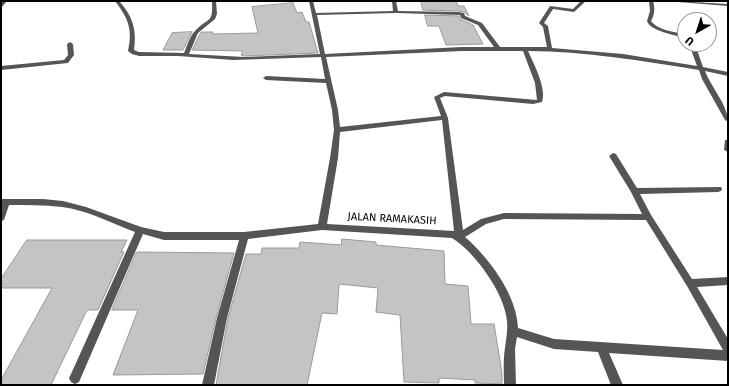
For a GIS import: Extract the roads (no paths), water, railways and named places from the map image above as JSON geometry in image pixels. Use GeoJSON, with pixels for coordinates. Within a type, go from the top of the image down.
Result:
{"type":"FeatureCollection","features":[{"type":"Feature","properties":{"kind":"street"},"geometry":{"type":"LineString","coordinates":[[1,7],[5,1]]}},
{"type":"Feature","properties":{"kind":"street"},"geometry":{"type":"LineString","coordinates":[[117,1],[129,15],[133,35],[131,51],[133,53],[141,54],[186,54],[228,59],[462,49],[550,49],[623,56],[728,74]]}},
{"type":"Feature","properties":{"kind":"street"},"geometry":{"type":"LineString","coordinates":[[186,54],[196,32],[213,19],[215,14],[214,1]]}},
{"type":"Feature","properties":{"kind":"street"},"geometry":{"type":"LineString","coordinates":[[311,1],[324,56],[337,130],[334,158],[322,227]]}},
{"type":"Feature","properties":{"kind":"street"},"geometry":{"type":"LineString","coordinates":[[394,1],[396,12]]}},
{"type":"Feature","properties":{"kind":"street"},"geometry":{"type":"LineString","coordinates":[[550,49],[545,26],[542,23],[542,20],[552,7],[573,11],[584,1]]}},
{"type":"Feature","properties":{"kind":"street"},"geometry":{"type":"LineString","coordinates":[[651,1],[653,7],[650,24],[656,28],[677,34]]}},
{"type":"Feature","properties":{"kind":"street"},"geometry":{"type":"LineString","coordinates":[[678,1],[724,4]]}},
{"type":"Feature","properties":{"kind":"street"},"geometry":{"type":"LineString","coordinates":[[314,14],[451,12],[461,14],[463,17],[480,24],[498,49]]}},
{"type":"Feature","properties":{"kind":"street"},"geometry":{"type":"LineString","coordinates":[[1,68],[66,62],[70,55],[70,44]]}},
{"type":"Feature","properties":{"kind":"street"},"geometry":{"type":"LineString","coordinates":[[510,385],[510,349],[513,331],[511,313],[498,286],[474,250],[459,237],[445,118],[437,96],[476,96],[533,102],[540,101],[541,97],[535,76],[525,49]]}},
{"type":"Feature","properties":{"kind":"street"},"geometry":{"type":"LineString","coordinates":[[695,52],[705,79],[728,120]]}},
{"type":"Feature","properties":{"kind":"street"},"geometry":{"type":"LineString","coordinates":[[266,78],[329,81]]}},
{"type":"Feature","properties":{"kind":"street"},"geometry":{"type":"LineString","coordinates":[[337,130],[445,118]]}},
{"type":"Feature","properties":{"kind":"street"},"geometry":{"type":"LineString","coordinates":[[728,142],[728,150]]}},
{"type":"Feature","properties":{"kind":"street"},"geometry":{"type":"LineString","coordinates":[[613,156],[728,349]]}},
{"type":"Feature","properties":{"kind":"street"},"geometry":{"type":"LineString","coordinates":[[635,191],[718,189]]}},
{"type":"Feature","properties":{"kind":"street"},"geometry":{"type":"LineString","coordinates":[[1,218],[4,202]]}},
{"type":"Feature","properties":{"kind":"street","name":"JALAN RAMAKASIH"},"geometry":{"type":"LineString","coordinates":[[4,202],[43,202],[63,204],[83,209],[140,230],[164,236],[244,236],[322,227],[446,234],[459,237]]}},
{"type":"Feature","properties":{"kind":"street"},"geometry":{"type":"LineString","coordinates":[[459,237],[484,221],[504,216],[648,217]]}},
{"type":"Feature","properties":{"kind":"street"},"geometry":{"type":"LineString","coordinates":[[75,378],[140,230]]}},
{"type":"Feature","properties":{"kind":"street"},"geometry":{"type":"LineString","coordinates":[[208,385],[222,318],[244,236]]}},
{"type":"Feature","properties":{"kind":"street"},"geometry":{"type":"LineString","coordinates":[[690,283],[728,281]]}},
{"type":"Feature","properties":{"kind":"street"},"geometry":{"type":"LineString","coordinates":[[513,331],[554,344],[602,349],[728,356]]}},
{"type":"Feature","properties":{"kind":"street"},"geometry":{"type":"LineString","coordinates":[[602,349],[617,385]]}}]}
